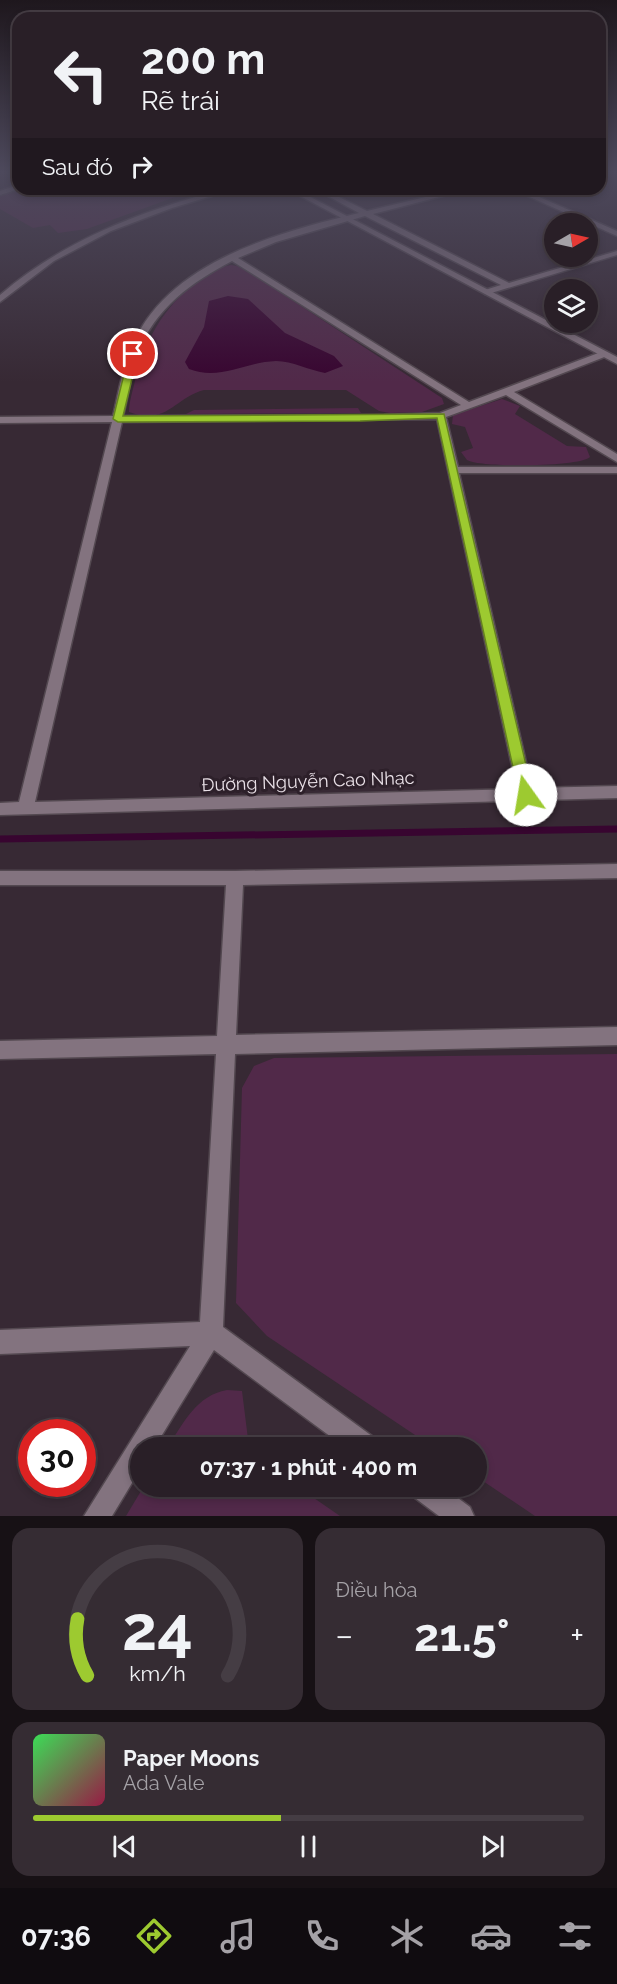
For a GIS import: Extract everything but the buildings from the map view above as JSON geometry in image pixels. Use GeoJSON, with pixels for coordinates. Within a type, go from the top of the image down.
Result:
{"type":"FeatureCollection","features":[{"type":"Feature","properties":{"kind":"street"},"geometry":{"type":"LineString","coordinates":[[0,299],[49,261],[86,241]]}},
{"type":"Feature","properties":{"kind":"street"},"geometry":{"type":"LineString","coordinates":[[25,809],[133,354],[148,324],[174,294],[232,258],[276,241]]}},
{"type":"Feature","properties":{"kind":"street"},"geometry":{"type":"LineString","coordinates":[[390,241],[617,361]]}},
{"type":"Feature","properties":{"kind":"street"},"geometry":{"type":"LineString","coordinates":[[420,241],[509,286]]}},
{"type":"Feature","properties":{"kind":"street"},"geometry":{"type":"LineString","coordinates":[[440,241],[522,282]]}},
{"type":"Feature","properties":{"kind":"street"},"geometry":{"type":"LineString","coordinates":[[488,292],[617,253]]}},
{"type":"Feature","properties":{"kind":"street"},"geometry":{"type":"LineString","coordinates":[[232,258],[466,404]]}},
{"type":"Feature","properties":{"kind":"street"},"geometry":{"type":"LineString","coordinates":[[0,420],[349,419],[441,416],[466,404],[604,354]]}},
{"type":"Feature","properties":{"kind":"street"},"geometry":{"type":"LineString","coordinates":[[505,390],[617,459]]}},
{"type":"Feature","properties":{"kind":"street"},"geometry":{"type":"LineString","coordinates":[[441,416],[526,795]]}},
{"type":"Feature","properties":{"kind":"street"},"geometry":{"type":"LineString","coordinates":[[453,470],[617,470]]}},
{"type":"Feature","properties":{"kind":"street","name":"Đường Nguyễn Cao Nhạc"},"geometry":{"type":"LineString","coordinates":[[0,809],[617,792]]}},
{"type":"Feature","properties":{"kind":"street"},"geometry":{"type":"LineString","coordinates":[[0,878],[235,878],[617,871]]}},
{"type":"Feature","properties":{"kind":"street"},"geometry":{"type":"LineString","coordinates":[[97,1516],[211,1333],[235,878]]}},
{"type":"Feature","properties":{"kind":"street"},"geometry":{"type":"LineString","coordinates":[[0,1050],[617,1036]]}},
{"type":"Feature","properties":{"kind":"street"},"geometry":{"type":"LineString","coordinates":[[0,1342],[211,1333],[352,1437]]}},
{"type":"Feature","properties":{"kind":"street"},"geometry":{"type":"LineString","coordinates":[[435,1497],[461,1516]]}},
{"type":"Feature","properties":{"kind":"shaded area"},"geometry":{"type":"Polygon","coordinates":[[[231,265],[255,276],[442,398],[444,404],[422,412],[390,413],[379,411],[346,390],[204,390],[153,416],[129,412],[143,354],[165,314],[185,291],[198,281],[217,269],[231,265]]]}},
{"type":"Feature","properties":{"kind":"shaded area"},"geometry":{"type":"Polygon","coordinates":[[[228,296],[248,299],[285,333],[334,356],[343,366],[325,373],[288,362],[276,361],[222,372],[200,372],[189,369],[185,362],[204,327],[209,301],[228,296]]]}},
{"type":"Feature","properties":{"kind":"shaded area"},"geometry":{"type":"Polygon","coordinates":[[[502,399],[520,406],[515,414],[567,446],[586,447],[590,457],[568,463],[530,465],[476,463],[467,460],[461,452],[473,448],[465,427],[452,424],[453,415],[502,399]]]}},
{"type":"Feature","properties":{"kind":"shaded area"},"geometry":{"type":"Polygon","coordinates":[[[358,408],[361,413],[186,414],[194,410],[358,408]]]}},
{"type":"Feature","properties":{"kind":"shaded area"},"geometry":{"type":"Polygon","coordinates":[[[617,1054],[617,1516],[535,1516],[487,1484],[487,1437],[418,1437],[267,1336],[236,1303],[242,1088],[254,1066],[274,1058],[617,1054]]]}},
{"type":"Feature","properties":{"kind":"shaded area"},"geometry":{"type":"Polygon","coordinates":[[[227,1390],[242,1391],[248,1437],[174,1437],[192,1411],[216,1393],[227,1390]]]}},
{"type":"Feature","properties":{"kind":"shaded area"},"geometry":{"type":"Polygon","coordinates":[[[137,1497],[312,1497],[340,1516],[126,1516],[137,1497]]]}},
{"type":"Feature","properties":{"kind":"waterway"},"geometry":{"type":"LineString","coordinates":[[0,839],[617,829]]}},
{"type":"Feature","properties":{"kind":"route"},"geometry":{"type":"LineString","coordinates":[[133,354],[118,419],[360,419],[441,416],[526,795]]}}]}
